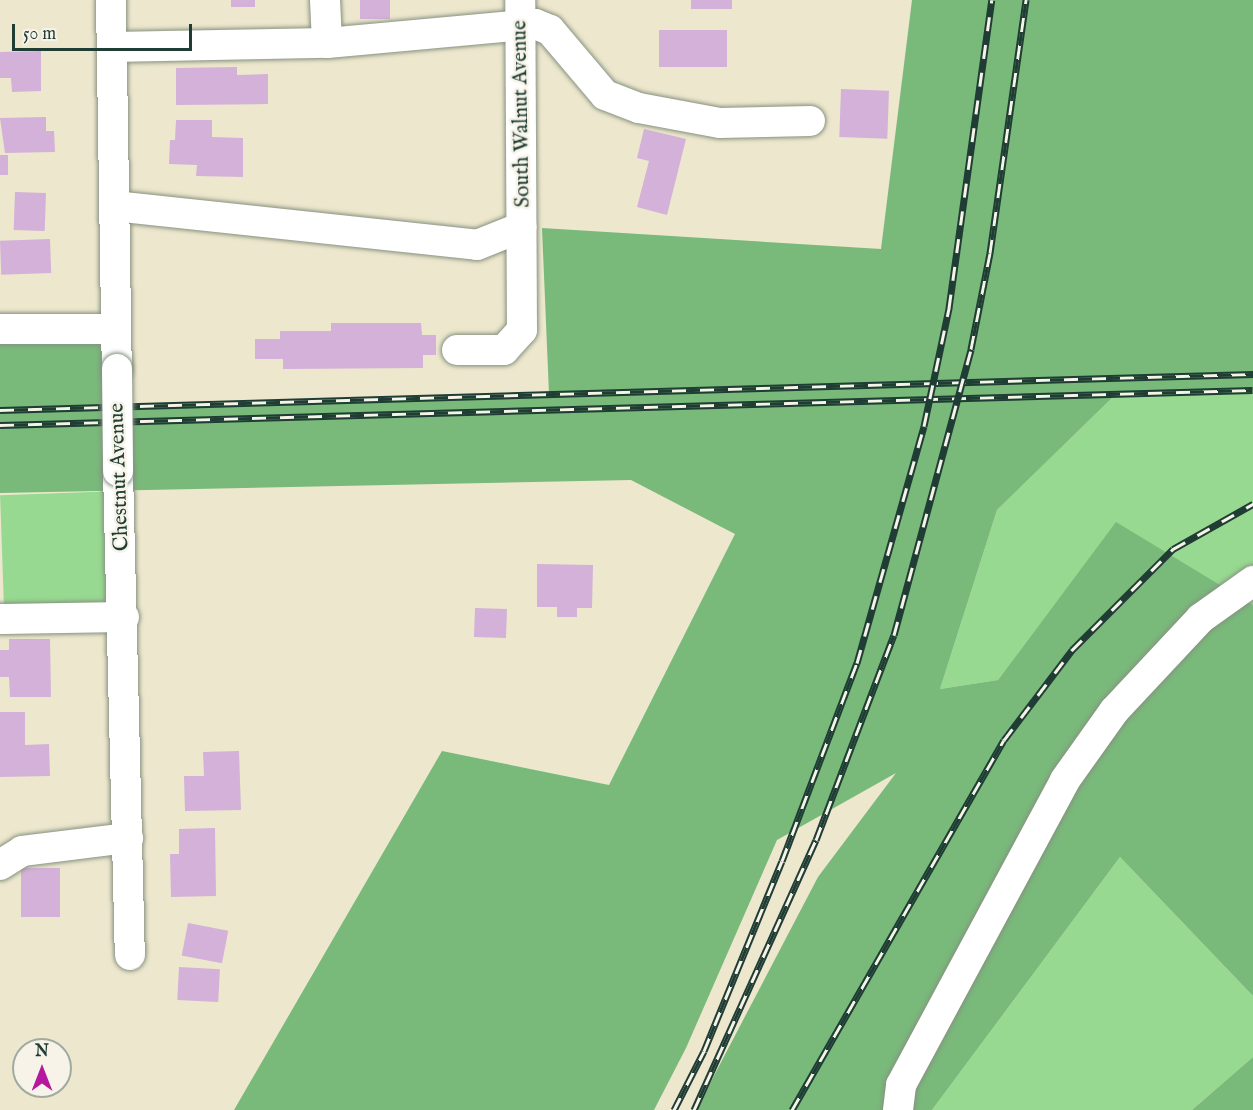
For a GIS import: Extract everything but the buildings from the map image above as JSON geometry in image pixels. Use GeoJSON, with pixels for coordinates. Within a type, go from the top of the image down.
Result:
{"type":"FeatureCollection","features":[{"type":"Feature","properties":{"kind":"street","name":"Chestnut Avenue"},"geometry":{"type":"LineString","coordinates":[[111,0],[118,471],[124,617],[130,955]]}},
{"type":"Feature","properties":{"kind":"street"},"geometry":{"type":"LineString","coordinates":[[325,0],[327,43]]}},
{"type":"Feature","properties":{"kind":"street"},"geometry":{"type":"LineString","coordinates":[[112,47],[327,43],[521,12],[535,24],[550,30],[605,95],[639,108],[720,123],[810,121]]}},
{"type":"Feature","properties":{"kind":"street","name":"South Walnut Avenue"},"geometry":{"type":"LineString","coordinates":[[457,350],[504,350],[522,330],[521,12]]}},
{"type":"Feature","properties":{"kind":"street"},"geometry":{"type":"LineString","coordinates":[[114,206],[477,245],[522,227]]}},
{"type":"Feature","properties":{"kind":"street"},"geometry":{"type":"LineString","coordinates":[[0,329],[116,329]]}},
{"type":"Feature","properties":{"kind":"street"},"geometry":{"type":"LineString","coordinates":[[898,1110],[901,1084],[1065,780],[1114,711],[1201,618],[1253,581]]}},
{"type":"Feature","properties":{"kind":"street"},"geometry":{"type":"LineString","coordinates":[[0,619],[124,617]]}},
{"type":"Feature","properties":{"kind":"street"},"geometry":{"type":"LineString","coordinates":[[0,865],[22,851],[128,838]]}},
{"type":"Feature","properties":{"kind":"green space"},"geometry":{"type":"Polygon","coordinates":[[[912,0],[1253,0],[1253,390],[1116,394],[997,510],[940,689],[998,680],[1116,522],[1253,605],[1253,996],[1120,857],[932,1110],[696,1110],[818,877],[896,773],[777,840],[686,1048],[654,1110],[234,1110],[442,751],[609,785],[735,534],[631,480],[0,493],[0,329],[116,329],[118,406],[549,394],[542,228],[881,249],[912,0]]]}},
{"type":"Feature","properties":{"kind":"green space"},"geometry":{"type":"Polygon","coordinates":[[[1253,390],[1253,605],[1116,523],[998,680],[940,689],[997,510],[1116,394],[1253,390]]]}},
{"type":"Feature","properties":{"kind":"green space"},"geometry":{"type":"Polygon","coordinates":[[[119,491],[123,617],[4,621],[0,495],[119,491]]]}},
{"type":"Feature","properties":{"kind":"green space"},"geometry":{"type":"Polygon","coordinates":[[[1120,857],[1253,996],[1253,1057],[1192,1110],[932,1110],[1120,857]]]}},
{"type":"Feature","properties":{"kind":"green space"},"geometry":{"type":"Polygon","coordinates":[[[1253,1057],[1253,1110],[1192,1110],[1253,1057]]]}},
{"type":"Feature","properties":{"kind":"railway"},"geometry":{"type":"LineString","coordinates":[[674,1110],[704,1051],[782,861],[857,663],[924,426],[949,308],[992,0]]}},
{"type":"Feature","properties":{"kind":"railway"},"geometry":{"type":"LineString","coordinates":[[694,1110],[816,840],[894,635],[971,349],[990,253],[1026,0]]}},
{"type":"Feature","properties":{"kind":"railway"},"geometry":{"type":"LineString","coordinates":[[0,410],[1253,374]]}},
{"type":"Feature","properties":{"kind":"railway"},"geometry":{"type":"LineString","coordinates":[[0,425],[1253,390]]}},
{"type":"Feature","properties":{"kind":"railway"},"geometry":{"type":"LineString","coordinates":[[792,1110],[1004,740],[1072,650],[1173,549],[1253,504]]}}]}
